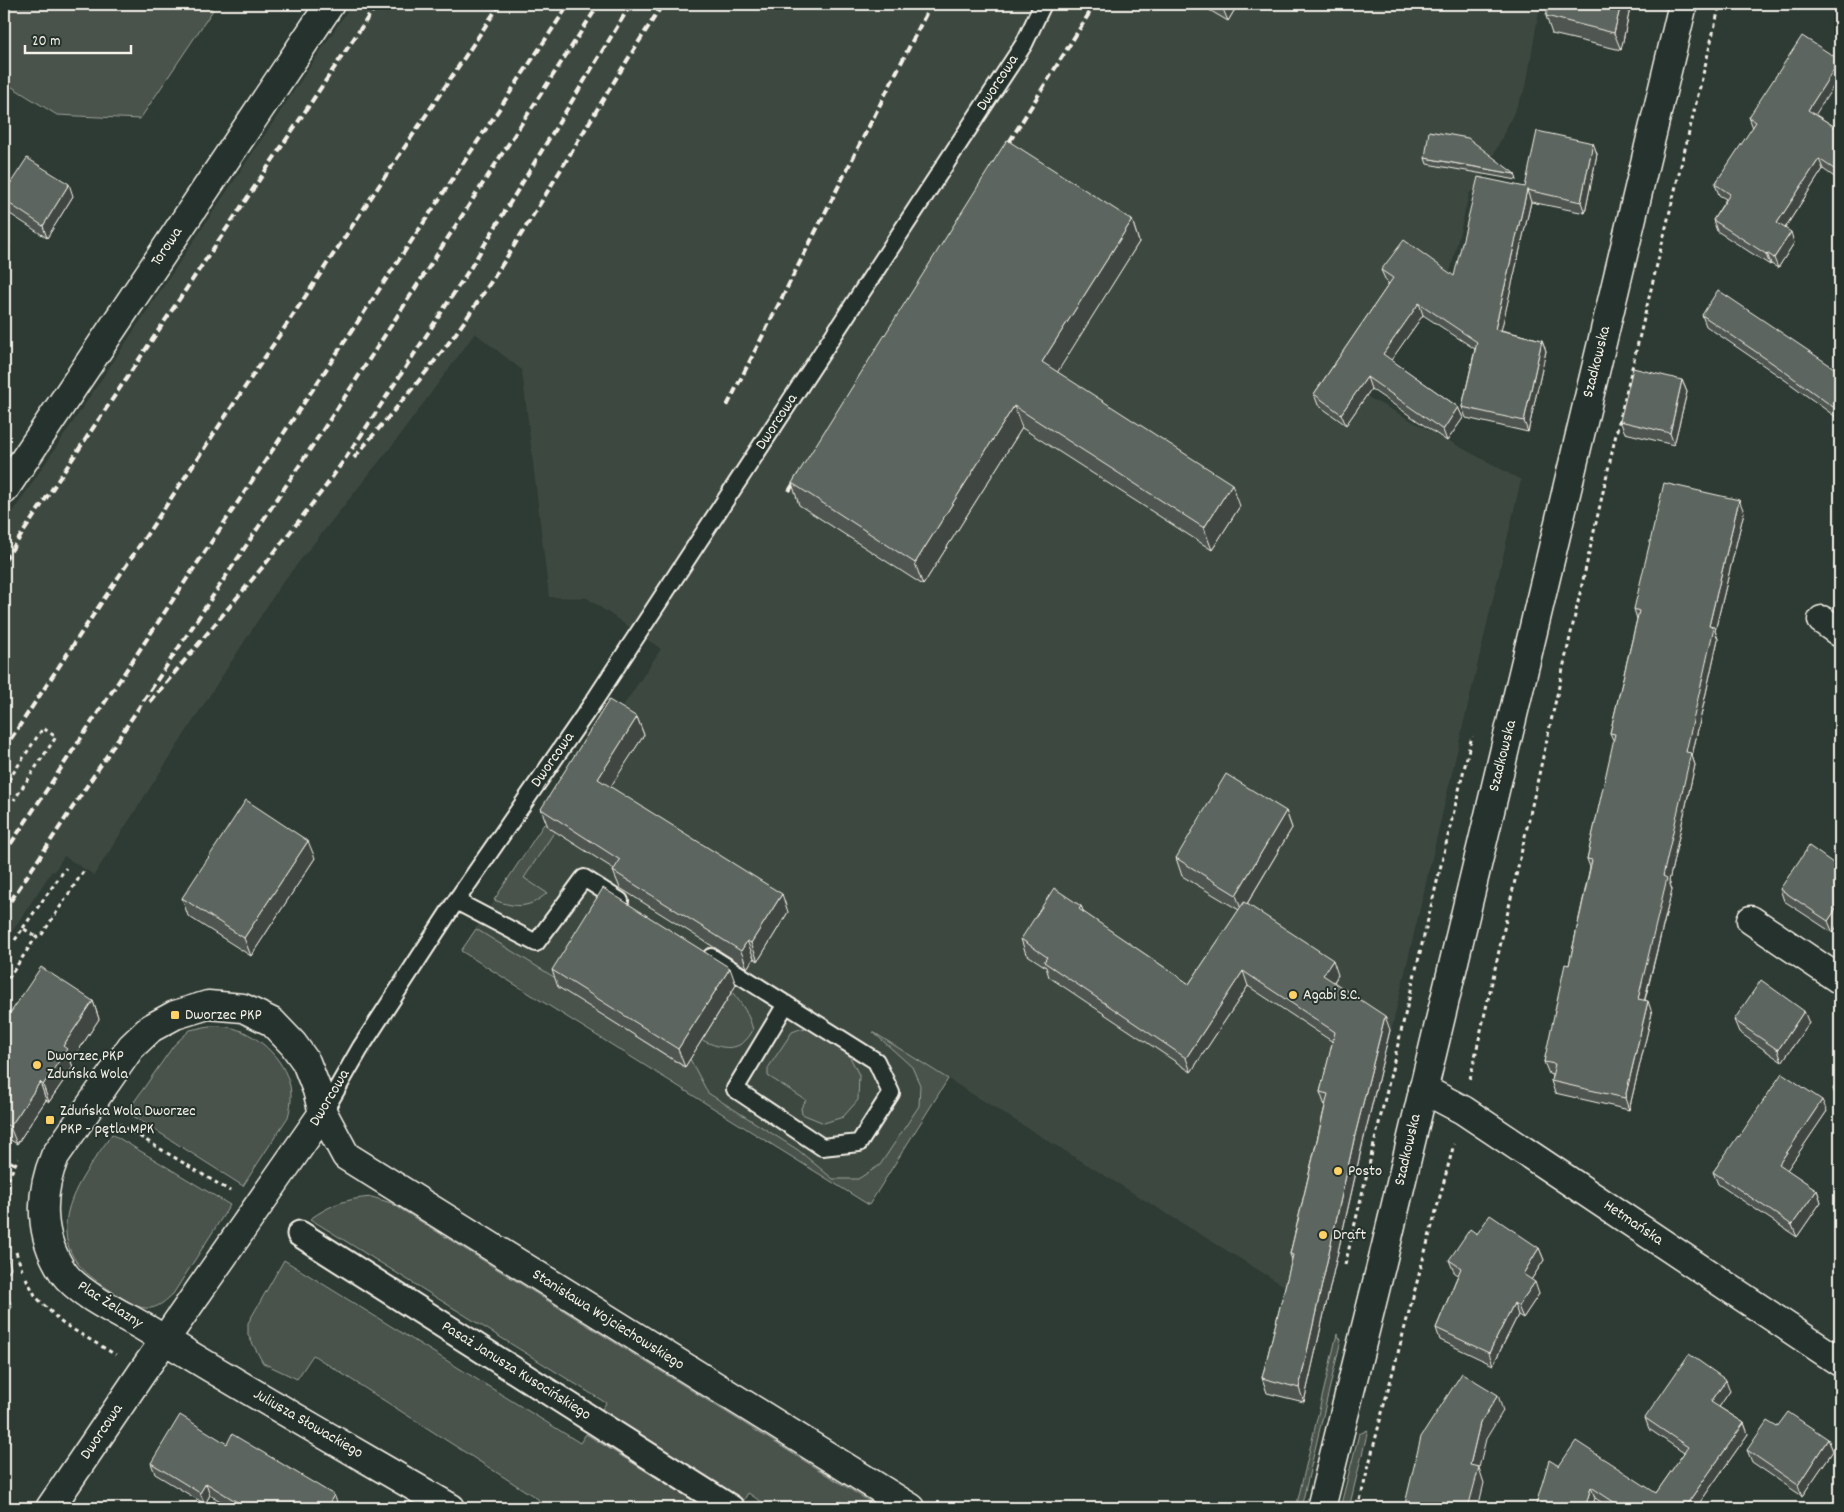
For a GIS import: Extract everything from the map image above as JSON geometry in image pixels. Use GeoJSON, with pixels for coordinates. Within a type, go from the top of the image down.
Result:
{"type":"FeatureCollection","features":[{"type":"Feature","properties":{"kind":"street","name":"Torowa"},"geometry":{"type":"LineString","coordinates":[[4,490],[330,4]]}},
{"type":"Feature","properties":{"kind":"street","name":"Szadkowska"},"geometry":{"type":"LineString","coordinates":[[1320,1508],[1423,1089],[1683,4]]}},
{"type":"Feature","properties":{"kind":"street"},"geometry":{"type":"LineString","coordinates":[[1751,920],[1840,980]]}},
{"type":"Feature","properties":{"kind":"street","name":"Plac Żelazny"},"geometry":{"type":"LineString","coordinates":[[165,1341],[80,1289],[63,1272],[52,1250],[44,1222],[43,1198],[47,1174],[55,1156],[130,1047],[151,1028],[175,1015],[208,1005],[243,1008],[272,1022],[293,1044],[306,1062],[317,1090],[323,1113]]}},
{"type":"Feature","properties":{"kind":"street","name":"Hetmańska"},"geometry":{"type":"LineString","coordinates":[[1423,1089],[1464,1110],[1840,1362]]}},
{"type":"Feature","properties":{"kind":"street","name":"Dworcowa"},"geometry":{"type":"LineString","coordinates":[[50,1508],[323,1113]]}},
{"type":"Feature","properties":{"kind":"street","name":"Stanisława Wojciechowskiego"},"geometry":{"type":"LineString","coordinates":[[323,1113],[346,1156],[356,1164],[911,1508]]}},
{"type":"Feature","properties":{"kind":"street","name":"Pasaż Janusza Kusocińskiego"},"geometry":{"type":"LineString","coordinates":[[300,1234],[731,1508]]}},
{"type":"Feature","properties":{"kind":"street","name":"Juliusza Słowackiego"},"geometry":{"type":"LineString","coordinates":[[165,1341],[451,1508]]}},
{"type":"Feature","properties":{"kind":"lane","name":"Dworcowa"},"geometry":{"type":"LineString","coordinates":[[323,1113],[361,1047],[456,901],[594,701],[1024,44],[1043,4]]}},
{"type":"Feature","properties":{"kind":"lane"},"geometry":{"type":"LineString","coordinates":[[456,901],[536,943],[584,878],[634,910]]}},
{"type":"Feature","properties":{"kind":"lane"},"geometry":{"type":"LineString","coordinates":[[702,951],[786,1004],[876,1061],[891,1093],[859,1143],[822,1147],[735,1089],[786,1004]]}},
{"type":"Feature","properties":{"kind":"path"},"geometry":{"type":"LineString","coordinates":[[1470,1082],[1617,430],[1720,4]]}},
{"type":"Feature","properties":{"kind":"path"},"geometry":{"type":"LineString","coordinates":[[4,787],[43,728],[56,737],[14,800]]}},
{"type":"Feature","properties":{"kind":"path"},"geometry":{"type":"LineString","coordinates":[[15,940],[66,868]]}},
{"type":"Feature","properties":{"kind":"path"},"geometry":{"type":"LineString","coordinates":[[4,985],[36,937],[41,936],[85,870]]}},
{"type":"Feature","properties":{"kind":"path"},"geometry":{"type":"LineString","coordinates":[[23,928],[36,937]]}},
{"type":"Feature","properties":{"kind":"path"},"geometry":{"type":"LineString","coordinates":[[119,1124],[237,1195]]}},
{"type":"Feature","properties":{"kind":"path"},"geometry":{"type":"LineString","coordinates":[[1358,1508],[1455,1140]]}},
{"type":"Feature","properties":{"kind":"path"},"geometry":{"type":"LineString","coordinates":[[4,1157],[14,1164]]}},
{"type":"Feature","properties":{"kind":"shaded area"},"geometry":{"type":"Polygon","coordinates":[[[4,4],[202,4],[213,10],[140,119],[57,115],[4,82],[4,4]]]}},
{"type":"Feature","properties":{"kind":"shaded area"},"geometry":{"type":"Polygon","coordinates":[[[352,4],[1540,4],[1526,87],[1482,179],[1469,194],[1448,281],[1366,396],[1521,480],[1325,1311],[948,1079],[869,1205],[461,951],[661,649],[587,598],[549,597],[522,370],[475,333],[398,438],[282,583],[94,875],[64,856],[9,936],[4,932],[4,525],[352,4]]]}},
{"type":"Feature","properties":{"kind":"shaded area"},"geometry":{"type":"Polygon","coordinates":[[[544,824],[555,831],[524,878],[547,893],[534,902],[522,906],[509,905],[494,900],[544,824]]]}},
{"type":"Feature","properties":{"kind":"shaded area"},"geometry":{"type":"Polygon","coordinates":[[[476,929],[562,982],[559,987],[684,1067],[690,1059],[708,1093],[798,1150],[833,1179],[858,1179],[880,1165],[919,1106],[920,1085],[912,1067],[873,1032],[948,1079],[869,1205],[461,951],[476,929]]]}},
{"type":"Feature","properties":{"kind":"shaded area"},"geometry":{"type":"Polygon","coordinates":[[[732,992],[745,1010],[753,1030],[743,1043],[737,1046],[717,1046],[702,1040],[732,992]]]}},
{"type":"Feature","properties":{"kind":"shaded area"},"geometry":{"type":"Polygon","coordinates":[[[209,1026],[238,1030],[258,1040],[275,1056],[282,1066],[290,1086],[291,1102],[288,1117],[243,1186],[127,1112],[174,1045],[190,1030],[209,1026]]]}},
{"type":"Feature","properties":{"kind":"shaded area"},"geometry":{"type":"Polygon","coordinates":[[[807,1028],[848,1053],[859,1075],[858,1100],[843,1117],[824,1123],[802,1114],[801,1108],[806,1100],[768,1076],[768,1068],[792,1032],[807,1028]]]}},
{"type":"Feature","properties":{"kind":"shaded area"},"geometry":{"type":"Polygon","coordinates":[[[112,1134],[230,1205],[173,1294],[161,1304],[151,1308],[142,1308],[133,1304],[90,1276],[76,1261],[67,1243],[67,1219],[70,1205],[81,1180],[112,1134]]]}},
{"type":"Feature","properties":{"kind":"shaded area"},"geometry":{"type":"Polygon","coordinates":[[[372,1197],[391,1203],[880,1508],[771,1508],[748,1493],[740,1507],[598,1415],[606,1403],[310,1219],[339,1203],[372,1197]]]}},
{"type":"Feature","properties":{"kind":"shaded area"},"geometry":{"type":"Polygon","coordinates":[[[284,1260],[580,1443],[586,1434],[705,1508],[542,1508],[538,1499],[313,1355],[297,1379],[263,1363],[248,1335],[248,1323],[284,1260]]]}},
{"type":"Feature","properties":{"kind":"shaded area"},"geometry":{"type":"Polygon","coordinates":[[[1337,1334],[1341,1340],[1301,1508],[1296,1508],[1337,1334]]]}},
{"type":"Feature","properties":{"kind":"shaded area"},"geometry":{"type":"Polygon","coordinates":[[[1368,1430],[1349,1508],[1340,1508],[1359,1434],[1368,1430]]]}},
{"type":"Feature","properties":{"kind":"building"},"geometry":{"type":"Polygon","coordinates":[[[1549,4],[1621,4],[1614,33],[1546,16],[1549,4]]]}},
{"type":"Feature","properties":{"kind":"building"},"geometry":{"type":"Polygon","coordinates":[[[1802,36],[1840,60],[1808,110],[1840,130],[1840,173],[1819,159],[1777,223],[1791,232],[1774,258],[1713,220],[1730,194],[1715,184],[1756,122],[1749,117],[1802,36]]]}},
{"type":"Feature","properties":{"kind":"building"},"geometry":{"type":"Polygon","coordinates":[[[1429,131],[1468,138],[1515,174],[1425,158],[1429,131]]]}},
{"type":"Feature","properties":{"kind":"building"},"geometry":{"type":"Polygon","coordinates":[[[1537,131],[1593,143],[1581,202],[1527,190],[1495,329],[1542,340],[1524,421],[1462,407],[1477,342],[1419,303],[1383,354],[1458,407],[1443,430],[1367,377],[1341,414],[1314,394],[1393,278],[1381,270],[1404,240],[1454,276],[1478,177],[1525,187],[1537,131]]]}},
{"type":"Feature","properties":{"kind":"building"},"geometry":{"type":"Polygon","coordinates":[[[1007,140],[1132,220],[1042,362],[1232,484],[1204,528],[1014,406],[915,563],[792,483],[1007,140]]]}},
{"type":"Feature","properties":{"kind":"building"},"geometry":{"type":"Polygon","coordinates":[[[27,158],[69,184],[43,226],[4,200],[4,193],[27,158]]]}},
{"type":"Feature","properties":{"kind":"building"},"geometry":{"type":"Polygon","coordinates":[[[1718,290],[1840,372],[1840,412],[1702,315],[1718,290]]]}},
{"type":"Feature","properties":{"kind":"building"},"geometry":{"type":"Polygon","coordinates":[[[1633,368],[1682,380],[1670,433],[1620,421],[1633,368]]]}},
{"type":"Feature","properties":{"kind":"building"},"geometry":{"type":"Polygon","coordinates":[[[1664,483],[1739,500],[1709,626],[1714,627],[1686,752],[1691,753],[1663,876],[1667,878],[1638,999],[1648,1001],[1625,1098],[1551,1081],[1555,1064],[1544,1062],[1565,964],[1569,965],[1592,860],[1587,859],[1615,734],[1610,733],[1639,611],[1634,609],[1664,483]]]}},
{"type":"Feature","properties":{"kind":"building"},"geometry":{"type":"Polygon","coordinates":[[[609,700],[637,717],[598,779],[782,894],[751,943],[747,941],[741,951],[613,871],[620,860],[541,809],[609,700]]]}},
{"type":"Feature","properties":{"kind":"building"},"geometry":{"type":"Polygon","coordinates":[[[1226,774],[1286,811],[1236,895],[1176,858],[1226,774]]]}},
{"type":"Feature","properties":{"kind":"building"},"geometry":{"type":"Polygon","coordinates":[[[246,800],[308,841],[244,938],[182,898],[246,800]]]}},
{"type":"Feature","properties":{"kind":"building"},"geometry":{"type":"Polygon","coordinates":[[[1809,846],[1840,868],[1840,903],[1828,921],[1780,889],[1809,846]]]}},
{"type":"Feature","properties":{"kind":"building"},"geometry":{"type":"Polygon","coordinates":[[[603,888],[730,968],[678,1049],[552,970],[603,888]]]}},
{"type":"Feature","properties":{"kind":"building"},"geometry":{"type":"Polygon","coordinates":[[[1054,888],[1081,906],[1079,909],[1189,984],[1244,902],[1333,960],[1323,975],[1385,1016],[1355,1135],[1299,1388],[1262,1378],[1293,1255],[1290,1254],[1328,1094],[1320,1092],[1335,1032],[1243,971],[1186,1058],[1044,962],[1047,957],[1021,939],[1054,888]]]}},
{"type":"Feature","properties":{"kind":"building","name":"Dworzec PKP Zduńska Wola"},"geometry":{"type":"Polygon","coordinates":[[[41,967],[93,1001],[63,1046],[67,1049],[43,1085],[40,1082],[10,1127],[4,1123],[4,1011],[6,1008],[11,1012],[41,967]]]}},
{"type":"Feature","properties":{"kind":"building"},"geometry":{"type":"Polygon","coordinates":[[[1761,980],[1804,1011],[1778,1050],[1734,1020],[1761,980]]]}},
{"type":"Feature","properties":{"kind":"building"},"geometry":{"type":"Polygon","coordinates":[[[1782,1073],[1822,1100],[1779,1164],[1817,1190],[1792,1225],[1713,1172],[1782,1073]]]}},
{"type":"Feature","properties":{"kind":"building"},"geometry":{"type":"Polygon","coordinates":[[[1840,1077],[1840,1094],[1833,1089],[1840,1077]]]}},
{"type":"Feature","properties":{"kind":"building"},"geometry":{"type":"Polygon","coordinates":[[[1490,1215],[1539,1248],[1523,1274],[1535,1282],[1518,1306],[1514,1303],[1489,1353],[1436,1328],[1461,1268],[1449,1260],[1470,1229],[1477,1234],[1490,1215]]]}},
{"type":"Feature","properties":{"kind":"building"},"geometry":{"type":"Polygon","coordinates":[[[1689,1354],[1726,1380],[1711,1402],[1744,1423],[1687,1504],[1693,1508],[1623,1508],[1591,1487],[1585,1508],[1535,1508],[1549,1460],[1559,1466],[1576,1441],[1656,1493],[1688,1447],[1645,1418],[1689,1354]]]}},
{"type":"Feature","properties":{"kind":"building"},"geometry":{"type":"Polygon","coordinates":[[[1462,1373],[1498,1395],[1480,1423],[1470,1465],[1479,1467],[1468,1508],[1404,1508],[1421,1437],[1462,1373]]]}},
{"type":"Feature","properties":{"kind":"building"},"geometry":{"type":"Polygon","coordinates":[[[1788,1412],[1828,1439],[1798,1485],[1747,1450],[1767,1421],[1777,1427],[1788,1412]]]}},
{"type":"Feature","properties":{"kind":"building"},"geometry":{"type":"Polygon","coordinates":[[[180,1415],[227,1444],[232,1434],[334,1495],[326,1508],[247,1508],[206,1483],[200,1493],[151,1463],[180,1415]]]}},
{"type":"Feature","properties":{"kind":"railway"},"geometry":{"type":"LineString","coordinates":[[4,561],[377,4]]}},
{"type":"Feature","properties":{"kind":"railway"},"geometry":{"type":"LineString","coordinates":[[4,749],[500,4]]}},
{"type":"Feature","properties":{"kind":"railway"},"geometry":{"type":"LineString","coordinates":[[4,854],[569,4]]}},
{"type":"Feature","properties":{"kind":"railway"},"geometry":{"type":"LineString","coordinates":[[4,911],[352,386],[599,4]]}},
{"type":"Feature","properties":{"kind":"railway"},"geometry":{"type":"LineString","coordinates":[[150,702],[266,563],[326,486],[358,440],[471,267],[631,4]]}},
{"type":"Feature","properties":{"kind":"railway"},"geometry":{"type":"LineString","coordinates":[[354,458],[426,372],[466,319],[517,241],[663,4]]}},
{"type":"Feature","properties":{"kind":"railway"},"geometry":{"type":"LineString","coordinates":[[727,406],[931,4]]}},
{"type":"Feature","properties":{"kind":"railway"},"geometry":{"type":"LineString","coordinates":[[1003,152],[1095,4]]}},
{"type":"Feature","properties":{"kind":"railway"},"geometry":{"type":"LineString","coordinates":[[789,491],[800,473]]}},
{"type":"Feature","properties":{"kind":"place","name":"Agabi S.C."},"geometry":{"type":"Point","coordinates":[1293,995]}},
{"type":"Feature","properties":{"kind":"place","name":"Dworzec PKP"},"geometry":{"type":"Point","coordinates":[175,1015]}},
{"type":"Feature","properties":{"kind":"place","name":"Dworzec PKP Zduńska Wola"},"geometry":{"type":"Point","coordinates":[37,1065]}},
{"type":"Feature","properties":{"kind":"place","name":"Zduńska Wola Dworzec PKP - pętla MPK"},"geometry":{"type":"Point","coordinates":[50,1120]}},
{"type":"Feature","properties":{"kind":"place","name":"Posto"},"geometry":{"type":"Point","coordinates":[1338,1171]}},
{"type":"Feature","properties":{"kind":"place","name":"Draft"},"geometry":{"type":"Point","coordinates":[1323,1235]}}]}
